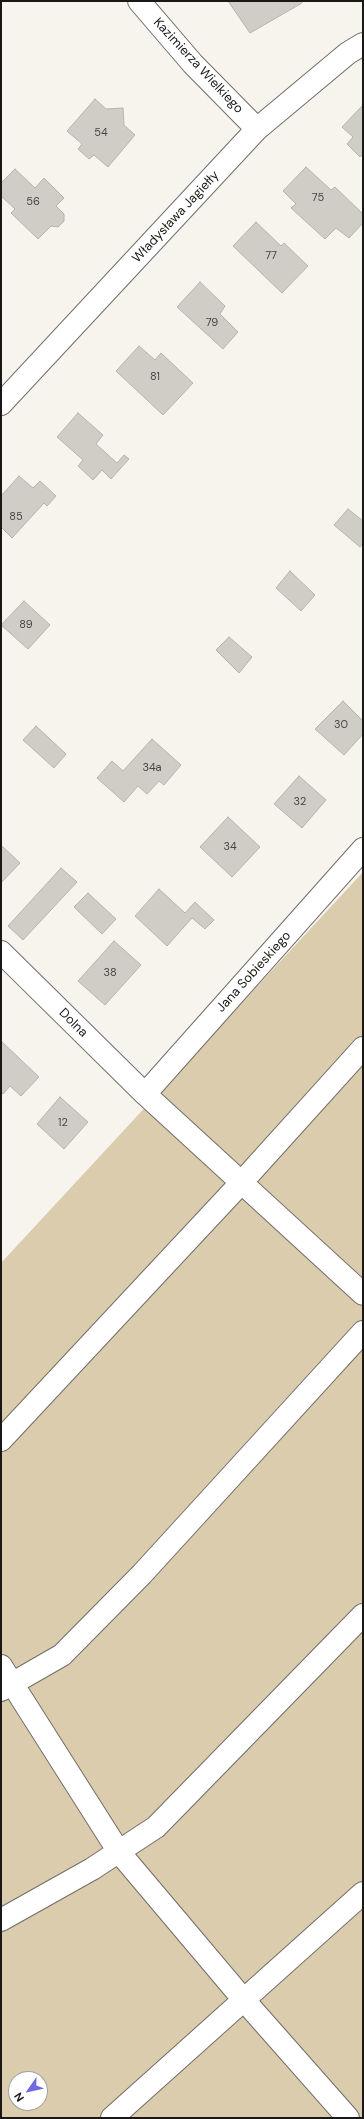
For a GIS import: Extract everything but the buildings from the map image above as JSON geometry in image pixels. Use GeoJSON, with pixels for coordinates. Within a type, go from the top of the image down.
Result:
{"type":"FeatureCollection","features":[{"type":"Feature","properties":{"kind":"street","name":"Kazimierza Wielkiego"},"geometry":{"type":"LineString","coordinates":[[139,1],[193,64],[257,129]]}},
{"type":"Feature","properties":{"kind":"street","name":"Władysława Jagiełły"},"geometry":{"type":"LineString","coordinates":[[1,404],[257,129],[348,53],[363,44]]}},
{"type":"Feature","properties":{"kind":"street","name":"Jana Sobieskiego"},"geometry":{"type":"LineString","coordinates":[[145,1094],[363,849]]}},
{"type":"Feature","properties":{"kind":"street","name":"Dolna"},"geometry":{"type":"LineString","coordinates":[[1,952],[145,1094],[363,1294]]}},
{"type":"Feature","properties":{"kind":"street"},"geometry":{"type":"LineString","coordinates":[[1,1440],[241,1183],[363,1048]]}},
{"type":"Feature","properties":{"kind":"street"},"geometry":{"type":"LineString","coordinates":[[348,2118],[243,2000],[118,1852],[5,1680],[62,1655],[142,1574],[363,1332]]}},
{"type":"Feature","properties":{"kind":"street"},"geometry":{"type":"LineString","coordinates":[[1,1920],[92,1869],[156,1827],[363,1615]]}},
{"type":"Feature","properties":{"kind":"street"},"geometry":{"type":"LineString","coordinates":[[112,2118],[363,1893]]}},
{"type":"Feature","properties":{"kind":"shaded area"},"geometry":{"type":"Polygon","coordinates":[[[363,872],[363,2118],[1,2118],[1,1263],[363,872]]]}}]}
